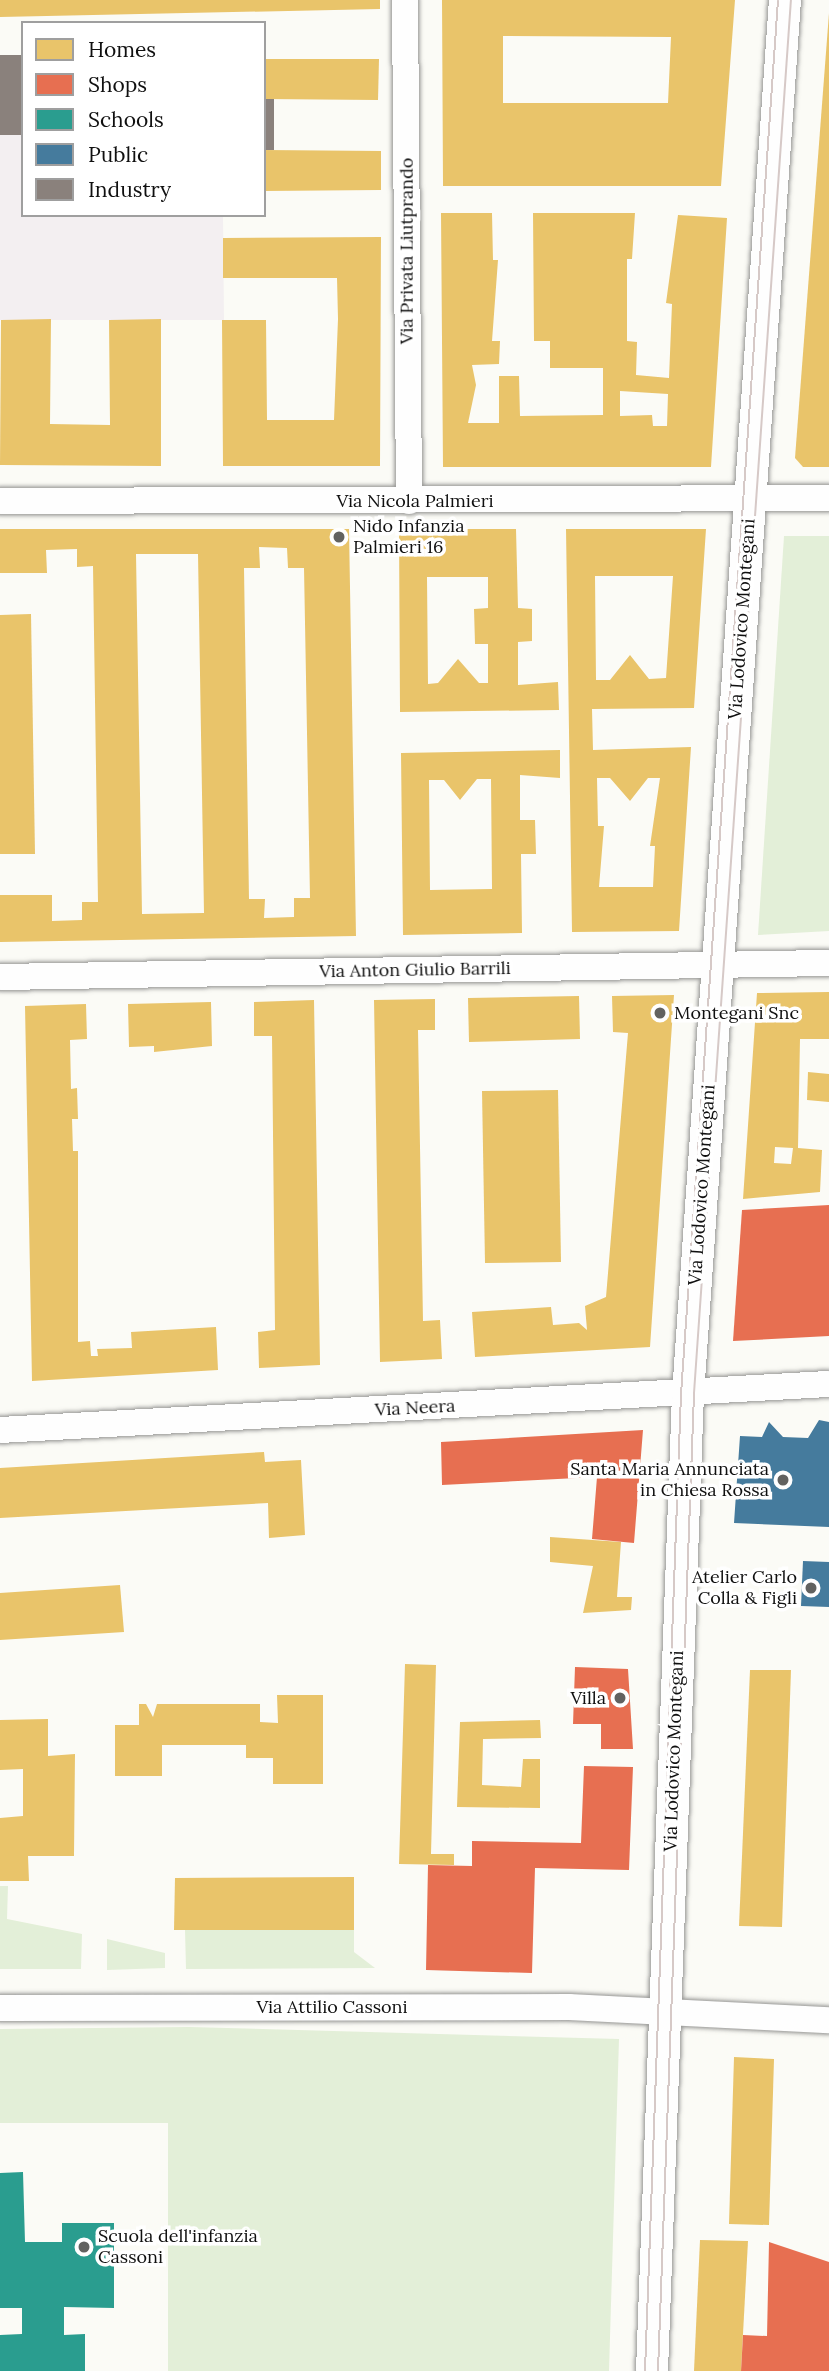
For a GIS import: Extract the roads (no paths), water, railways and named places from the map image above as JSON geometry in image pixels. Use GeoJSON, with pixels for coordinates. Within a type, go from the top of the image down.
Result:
{"type":"FeatureCollection","features":[{"type":"Feature","properties":{"kind":"street","name":"Via Privata Liutprando"},"geometry":{"type":"LineString","coordinates":[[405,0],[410,501]]}},
{"type":"Feature","properties":{"kind":"street","name":"Via Lodovico Montegani"},"geometry":{"type":"LineString","coordinates":[[652,2371],[688,1394],[785,0]]}},
{"type":"Feature","properties":{"kind":"street","name":"Via Nicola Palmieri"},"geometry":{"type":"LineString","coordinates":[[0,501],[829,498]]}},
{"type":"Feature","properties":{"kind":"street","name":"Via Anton Giulio Barrili"},"geometry":{"type":"LineString","coordinates":[[0,977],[829,963]]}},
{"type":"Feature","properties":{"kind":"street","name":"Via Neera"},"geometry":{"type":"LineString","coordinates":[[0,1430],[688,1394],[829,1384]]}},
{"type":"Feature","properties":{"kind":"street","name":"Via Attilio Cassoni"},"geometry":{"type":"LineString","coordinates":[[0,2008],[569,2007],[665,2014],[829,2020]]}},
{"type":"Feature","properties":{"kind":"tram line"},"geometry":{"type":"LineString","coordinates":[[645,2371],[681,1394],[778,0]]}},
{"type":"Feature","properties":{"kind":"tram line"},"geometry":{"type":"LineString","coordinates":[[658,2371],[694,1393],[791,0]]}},
{"type":"Feature","properties":{"kind":"place","name":"Nido Infanzia Palmieri 16"},"geometry":{"type":"Point","coordinates":[339,537]}},
{"type":"Feature","properties":{"kind":"place","name":"Montegani Snc"},"geometry":{"type":"Point","coordinates":[660,1013]}},
{"type":"Feature","properties":{"kind":"place","name":"Santa Maria Annunciata in Chiesa Rossa"},"geometry":{"type":"Point","coordinates":[783,1480]}},
{"type":"Feature","properties":{"kind":"place","name":"Atelier Carlo Colla & Figli"},"geometry":{"type":"Point","coordinates":[811,1588]}},
{"type":"Feature","properties":{"kind":"place","name":"Villa"},"geometry":{"type":"Point","coordinates":[620,1698]}},
{"type":"Feature","properties":{"kind":"place","name":"Scuola dell'infanzia Cassoni"},"geometry":{"type":"Point","coordinates":[84,2247]}}]}
